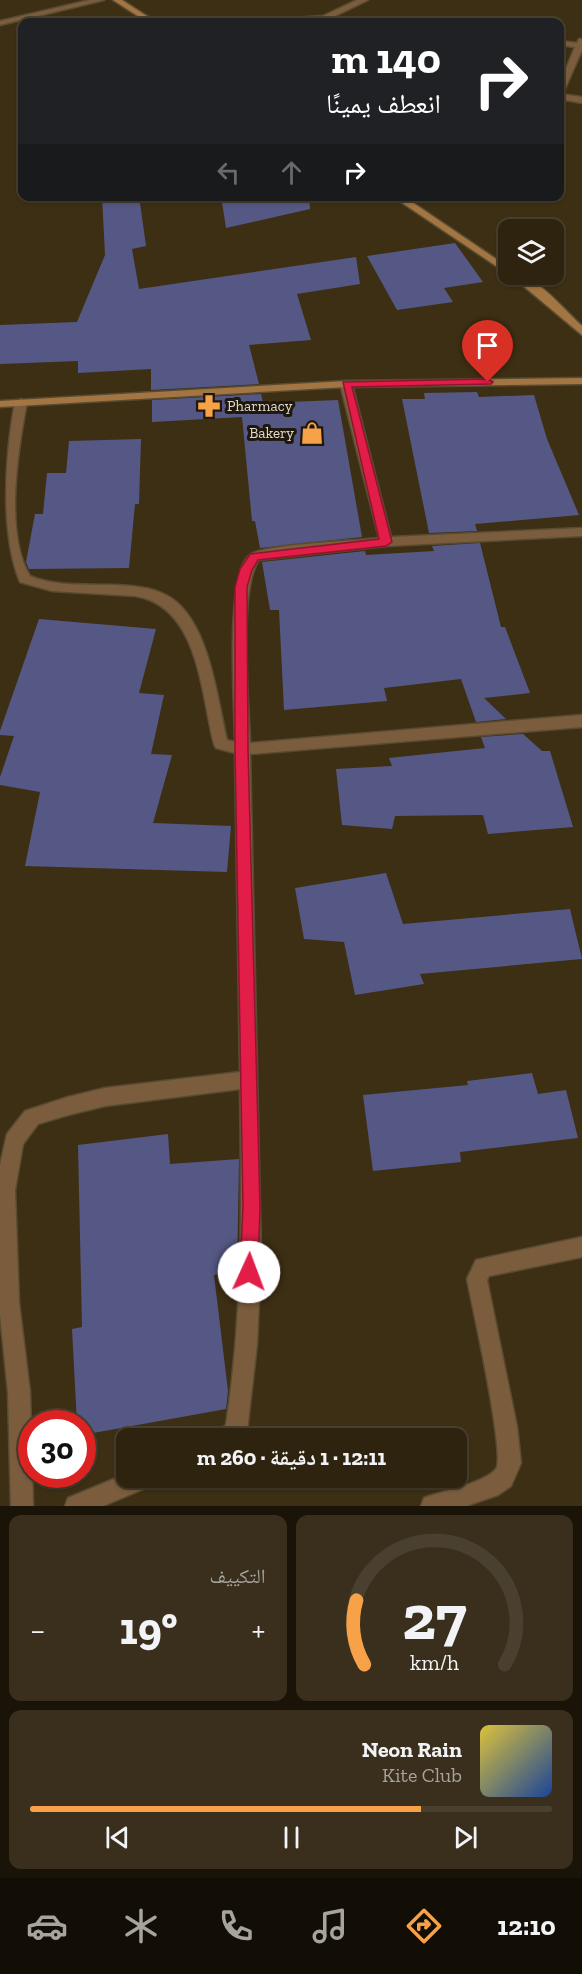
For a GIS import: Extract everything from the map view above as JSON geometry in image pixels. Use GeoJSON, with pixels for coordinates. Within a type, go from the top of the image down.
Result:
{"type":"FeatureCollection","features":[{"type":"Feature","properties":{"kind":"street"},"geometry":{"type":"LineString","coordinates":[[18,18],[100,0]]}},
{"type":"Feature","properties":{"kind":"street"},"geometry":{"type":"LineString","coordinates":[[117,0],[146,18]]}},
{"type":"Feature","properties":{"kind":"street"},"geometry":{"type":"LineString","coordinates":[[325,18],[342,8],[364,0]]}},
{"type":"Feature","properties":{"kind":"street"},"geometry":{"type":"LineString","coordinates":[[0,22],[18,18]]}},
{"type":"Feature","properties":{"kind":"street"},"geometry":{"type":"LineString","coordinates":[[564,44],[581,44],[564,82]]}},
{"type":"Feature","properties":{"kind":"street"},"geometry":{"type":"LineString","coordinates":[[564,98],[582,100]]}},
{"type":"Feature","properties":{"kind":"street"},"geometry":{"type":"LineString","coordinates":[[403,201],[498,264]]}},
{"type":"Feature","properties":{"kind":"street"},"geometry":{"type":"LineString","coordinates":[[529,285],[582,332]]}},
{"type":"Feature","properties":{"kind":"street"},"geometry":{"type":"LineString","coordinates":[[0,404],[346,384],[582,381]]}},
{"type":"Feature","properties":{"kind":"street"},"geometry":{"type":"LineString","coordinates":[[346,384],[386,542]]}},
{"type":"Feature","properties":{"kind":"street"},"geometry":{"type":"LineString","coordinates":[[21,402],[7,470],[2,523],[5,552],[10,567],[25,579],[57,586],[149,593],[167,602],[182,618],[192,636],[221,744],[242,749],[582,722]]}},
{"type":"Feature","properties":{"kind":"street"},"geometry":{"type":"LineString","coordinates":[[236,1428],[245,1360],[252,1206],[240,604],[246,569],[255,557],[272,553],[386,542],[582,532]]}},
{"type":"Feature","properties":{"kind":"street"},"geometry":{"type":"LineString","coordinates":[[22,1506],[19,1392],[9,1303],[5,1190],[14,1140],[32,1117],[105,1096],[249,1079]]}},
{"type":"Feature","properties":{"kind":"street"},"geometry":{"type":"LineString","coordinates":[[432,1506],[490,1487],[503,1478],[510,1463],[506,1427],[478,1290],[477,1279],[483,1267],[582,1247]]}},
{"type":"Feature","properties":{"kind":"street"},"geometry":{"type":"LineString","coordinates":[[76,1506],[118,1488]]}},
{"type":"Feature","properties":{"kind":"building"},"geometry":{"type":"Polygon","coordinates":[[[102,201],[140,201],[146,246],[132,249],[139,289],[356,257],[360,284],[297,294],[311,340],[249,345],[259,384],[151,390],[151,369],[78,373],[78,361],[0,364],[0,325],[77,322],[105,255],[102,201]]]}},
{"type":"Feature","properties":{"kind":"building"},"geometry":{"type":"Polygon","coordinates":[[[222,201],[309,201],[310,209],[226,228],[222,201]]]}},
{"type":"Feature","properties":{"kind":"building"},"geometry":{"type":"Polygon","coordinates":[[[455,243],[483,282],[444,288],[453,302],[397,310],[367,256],[455,243]]]}},
{"type":"Feature","properties":{"kind":"building"},"geometry":{"type":"Polygon","coordinates":[[[477,392],[479,397],[534,395],[547,439],[579,515],[475,524],[477,531],[429,533],[402,399],[425,399],[424,393],[477,392]]]}},
{"type":"Feature","properties":{"kind":"building"},"geometry":{"type":"Polygon","coordinates":[[[261,394],[263,403],[338,400],[362,537],[260,548],[255,521],[252,521],[242,417],[152,422],[152,400],[261,394]]]}},
{"type":"Feature","properties":{"kind":"building"},"geometry":{"type":"Polygon","coordinates":[[[141,439],[139,504],[135,504],[129,568],[29,569],[26,562],[35,514],[43,514],[47,473],[66,473],[69,441],[141,439]]]}},
{"type":"Feature","properties":{"kind":"building"},"geometry":{"type":"Polygon","coordinates":[[[480,543],[501,627],[505,627],[530,693],[484,698],[506,719],[476,722],[461,679],[384,688],[387,701],[284,710],[279,610],[270,610],[262,562],[365,551],[366,555],[434,551],[432,546],[480,543]]]}},
{"type":"Feature","properties":{"kind":"building"},"geometry":{"type":"Polygon","coordinates":[[[39,619],[156,629],[139,693],[164,695],[151,754],[172,755],[153,823],[231,826],[227,872],[25,866],[40,792],[0,785],[0,777],[14,736],[0,735],[0,731],[39,619]]]}},
{"type":"Feature","properties":{"kind":"building"},"geometry":{"type":"Polygon","coordinates":[[[523,734],[542,751],[550,751],[573,827],[488,834],[483,815],[395,816],[392,829],[342,825],[336,769],[392,766],[389,758],[485,748],[481,737],[523,734]]]}},
{"type":"Feature","properties":{"kind":"building"},"geometry":{"type":"Polygon","coordinates":[[[386,873],[403,924],[570,909],[582,959],[420,974],[424,984],[355,995],[344,942],[304,939],[295,888],[386,873]]]}},
{"type":"Feature","properties":{"kind":"building"},"geometry":{"type":"Polygon","coordinates":[[[532,1073],[538,1094],[566,1090],[578,1138],[460,1152],[461,1162],[373,1171],[363,1095],[468,1085],[467,1081],[532,1073]]]}},
{"type":"Feature","properties":{"kind":"building"},"geometry":{"type":"Polygon","coordinates":[[[168,1134],[170,1164],[239,1159],[237,1273],[214,1275],[228,1391],[226,1409],[96,1432],[96,1410],[76,1410],[72,1329],[82,1327],[78,1145],[168,1134]]]}},
{"type":"Feature","properties":{"kind":"place","name":"Pharmacy"},"geometry":{"type":"Point","coordinates":[209,406]}},
{"type":"Feature","properties":{"kind":"place","name":"Bakery"},"geometry":{"type":"Point","coordinates":[312,433]}},
{"type":"Feature","properties":{"kind":"route"},"geometry":{"type":"LineString","coordinates":[[249,1272],[252,1206],[242,749],[241,587],[246,569],[255,557],[272,553],[386,542],[376,510],[363,446],[346,384],[488,382]]}}]}
